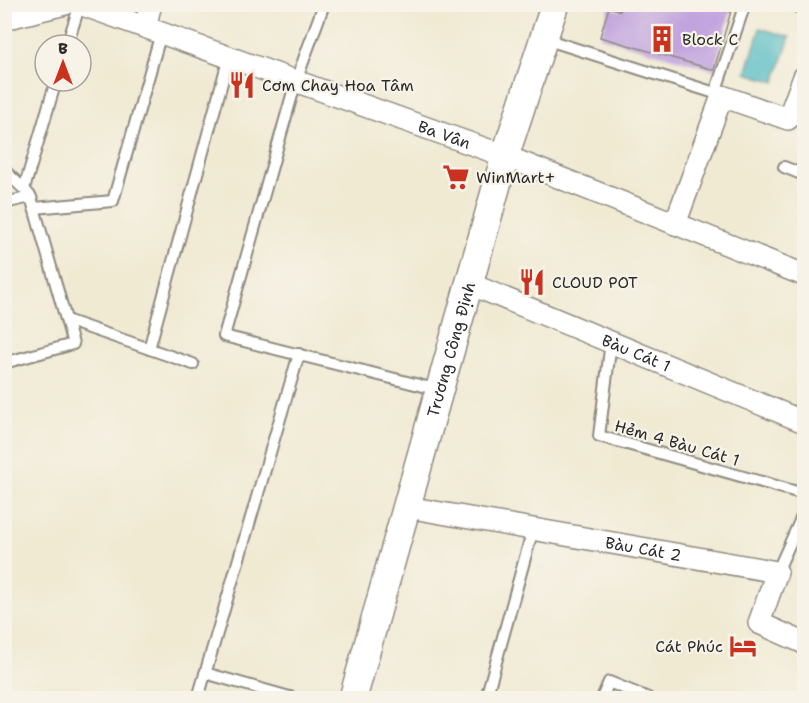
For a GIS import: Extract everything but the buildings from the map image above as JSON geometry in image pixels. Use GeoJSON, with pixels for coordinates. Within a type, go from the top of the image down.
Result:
{"type":"FeatureCollection","features":[{"type":"Feature","properties":{"kind":"street"},"geometry":{"type":"LineString","coordinates":[[4,19],[65,4]]}},
{"type":"Feature","properties":{"kind":"street","name":"Ba Vân"},"geometry":{"type":"LineString","coordinates":[[80,4],[505,156],[804,275]]}},
{"type":"Feature","properties":{"kind":"street"},"geometry":{"type":"LineString","coordinates":[[151,4],[153,30]]}},
{"type":"Feature","properties":{"kind":"street","name":"Trương Công Định"},"geometry":{"type":"LineString","coordinates":[[355,698],[505,156],[555,4]]}},
{"type":"Feature","properties":{"kind":"street"},"geometry":{"type":"LineString","coordinates":[[675,224],[722,96],[788,119],[804,77]]}},
{"type":"Feature","properties":{"kind":"street","name":"Bàu Cát 1"},"geometry":{"type":"LineString","coordinates":[[470,284],[804,422]]}},
{"type":"Feature","properties":{"kind":"street","name":"Bàu Cát 2"},"geometry":{"type":"LineString","coordinates":[[407,507],[777,572]]}},
{"type":"Feature","properties":{"kind":"street"},"geometry":{"type":"LineString","coordinates":[[777,572],[759,623],[804,643]]}},
{"type":"Feature","properties":{"kind":"lane"},"geometry":{"type":"LineString","coordinates":[[71,33],[80,4]]}},
{"type":"Feature","properties":{"kind":"lane"},"geometry":{"type":"LineString","coordinates":[[324,4],[296,81],[224,336],[439,390]]}},
{"type":"Feature","properties":{"kind":"lane"},"geometry":{"type":"LineString","coordinates":[[543,39],[715,93],[745,4]]}},
{"type":"Feature","properties":{"kind":"lane"},"geometry":{"type":"LineString","coordinates":[[790,4],[804,10]]}},
{"type":"Feature","properties":{"kind":"lane"},"geometry":{"type":"LineString","coordinates":[[4,203],[30,198],[113,201],[153,30]]}},
{"type":"Feature","properties":{"kind":"lane"},"geometry":{"type":"LineString","coordinates":[[149,349],[229,57]]}},
{"type":"Feature","properties":{"kind":"lane"},"geometry":{"type":"LineString","coordinates":[[30,198],[53,93]]}},
{"type":"Feature","properties":{"kind":"lane"},"geometry":{"type":"LineString","coordinates":[[784,167],[804,175]]}},
{"type":"Feature","properties":{"kind":"lane"},"geometry":{"type":"LineString","coordinates":[[4,170],[30,198],[73,344],[4,363]]}},
{"type":"Feature","properties":{"kind":"lane"},"geometry":{"type":"LineString","coordinates":[[66,320],[193,364]]}},
{"type":"Feature","properties":{"kind":"lane","name":"Hẻm 4 Bàu Cát 1"},"geometry":{"type":"LineString","coordinates":[[611,342],[599,436],[804,494]]}},
{"type":"Feature","properties":{"kind":"lane"},"geometry":{"type":"LineString","coordinates":[[198,699],[299,354]]}},
{"type":"Feature","properties":{"kind":"lane"},"geometry":{"type":"LineString","coordinates":[[777,572],[804,512]]}},
{"type":"Feature","properties":{"kind":"lane"},"geometry":{"type":"LineString","coordinates":[[486,699],[533,529]]}},
{"type":"Feature","properties":{"kind":"lane"},"geometry":{"type":"LineString","coordinates":[[205,673],[293,699]]}},
{"type":"Feature","properties":{"kind":"lane"},"geometry":{"type":"LineString","coordinates":[[602,699],[609,682],[648,699]]}},
{"type":"Feature","properties":{"kind":"water"},"geometry":{"type":"Polygon","coordinates":[[[760,28],[790,37],[775,82],[746,73],[760,28]]]}},
{"type":"Feature","properties":{"kind":"place","name":"Block C"},"geometry":{"type":"Point","coordinates":[662,39]}},
{"type":"Feature","properties":{"kind":"place","name":"Cơm Chay Hoa Tâm"},"geometry":{"type":"Point","coordinates":[242,85]}},
{"type":"Feature","properties":{"kind":"place","name":"WinMart+"},"geometry":{"type":"Point","coordinates":[456,177]}},
{"type":"Feature","properties":{"kind":"place","name":"CLOUD POT"},"geometry":{"type":"Point","coordinates":[532,282]}},
{"type":"Feature","properties":{"kind":"place","name":"Cát Phúc"},"geometry":{"type":"Point","coordinates":[743,646]}}]}
